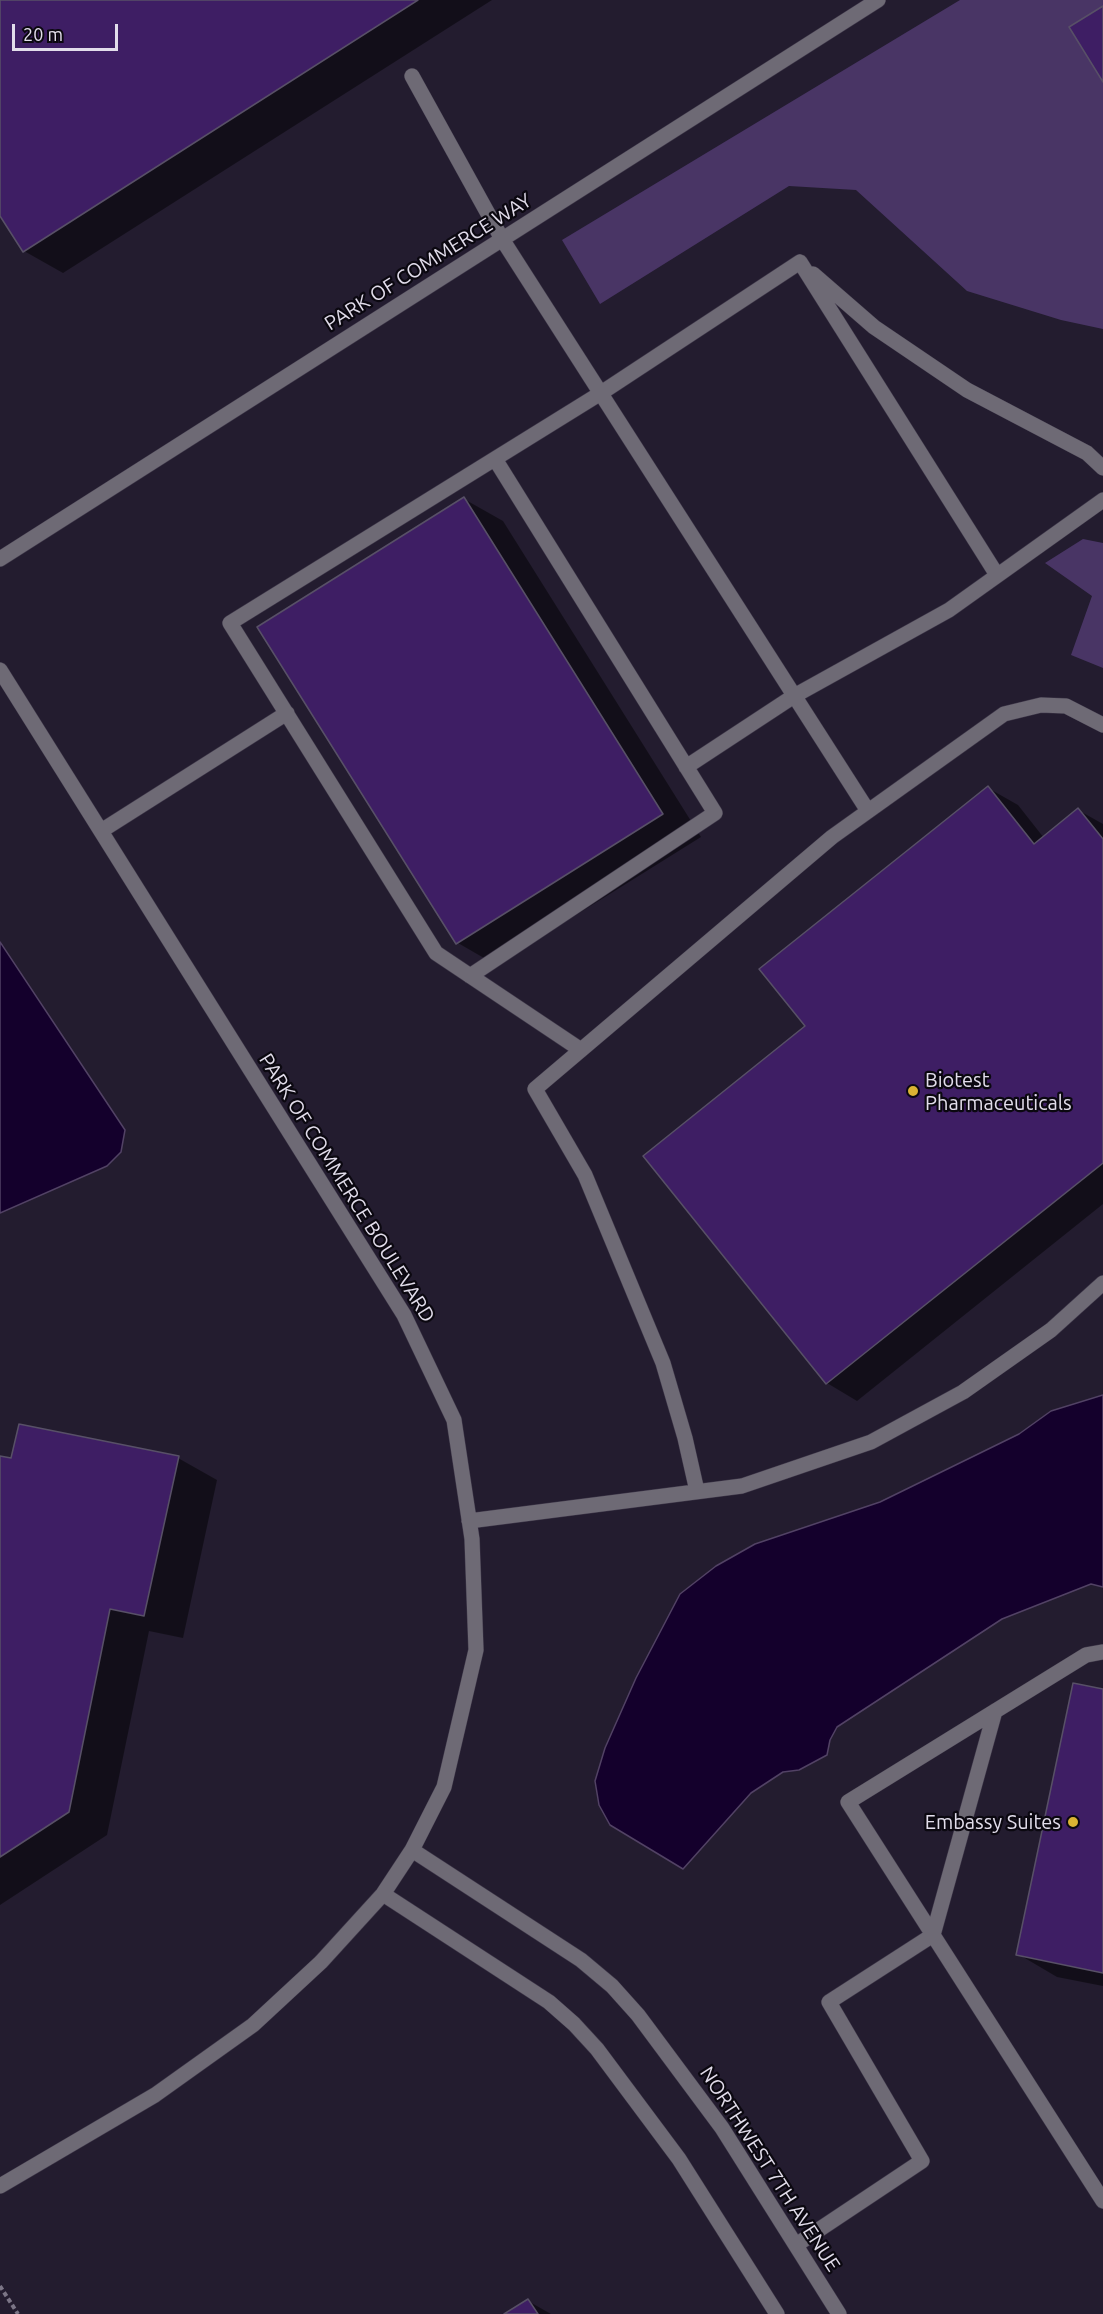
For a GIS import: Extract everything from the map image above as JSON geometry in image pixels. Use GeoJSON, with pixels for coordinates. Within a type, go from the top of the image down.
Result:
{"type":"FeatureCollection","features":[{"type":"Feature","properties":{"kind":"street","name":"PARK OF COMMERCE WAY"},"geometry":{"type":"LineString","coordinates":[[0,559],[502,239],[861,5],[879,0]]}},
{"type":"Feature","properties":{"kind":"street"},"geometry":{"type":"LineString","coordinates":[[412,76],[502,239],[868,811]]}},
{"type":"Feature","properties":{"kind":"street"},"geometry":{"type":"LineString","coordinates":[[581,1050],[436,953],[230,623],[601,393],[800,262]]}},
{"type":"Feature","properties":{"kind":"street"},"geometry":{"type":"LineString","coordinates":[[800,262],[873,327],[892,340],[967,390],[1087,453],[1103,468]]}},
{"type":"Feature","properties":{"kind":"street"},"geometry":{"type":"LineString","coordinates":[[800,262],[997,575]]}},
{"type":"Feature","properties":{"kind":"street"},"geometry":{"type":"LineString","coordinates":[[470,976],[715,813],[495,459]]}},
{"type":"Feature","properties":{"kind":"street"},"geometry":{"type":"LineString","coordinates":[[686,767],[794,696],[949,610],[1103,500]]}},
{"type":"Feature","properties":{"kind":"street","name":"PARK OF COMMERCE BOULEVARD"},"geometry":{"type":"LineString","coordinates":[[0,670],[404,1315],[454,1420],[469,1521],[477,1650],[444,1787],[412,1850],[383,1894],[321,1962],[253,2025],[154,2095],[0,2186]]}},
{"type":"Feature","properties":{"kind":"street"},"geometry":{"type":"LineString","coordinates":[[697,1491],[685,1438],[663,1363],[642,1308],[585,1175],[535,1089],[832,837],[1004,714],[1041,705],[1066,706],[1103,725]]}},
{"type":"Feature","properties":{"kind":"street"},"geometry":{"type":"LineString","coordinates":[[101,831],[286,713]]}},
{"type":"Feature","properties":{"kind":"street"},"geometry":{"type":"LineString","coordinates":[[469,1521],[742,1486],[871,1442],[963,1392],[1051,1330],[1103,1283]]}},
{"type":"Feature","properties":{"kind":"street"},"geometry":{"type":"LineString","coordinates":[[1103,1652],[1086,1655],[848,1802],[1103,2201]]}},
{"type":"Feature","properties":{"kind":"street"},"geometry":{"type":"LineString","coordinates":[[796,2246],[922,2161],[829,2002],[933,1935],[994,1712]]}},
{"type":"Feature","properties":{"kind":"street","name":"NORTHWEST 7TH AVENUE"},"geometry":{"type":"LineString","coordinates":[[412,1850],[581,1960],[612,1986],[638,2015],[722,2128],[839,2314]]}},
{"type":"Feature","properties":{"kind":"street"},"geometry":{"type":"LineString","coordinates":[[383,1894],[549,2002],[574,2024],[597,2049],[679,2159],[777,2314]]}},
{"type":"Feature","properties":{"kind":"path"},"geometry":{"type":"LineString","coordinates":[[0,2286],[18,2314]]}},
{"type":"Feature","properties":{"kind":"shaded area"},"geometry":{"type":"Polygon","coordinates":[[[960,0],[1103,0],[1103,329],[1061,320],[967,291],[856,190],[789,186],[600,304],[562,240],[960,0]]]}},
{"type":"Feature","properties":{"kind":"shaded area"},"geometry":{"type":"Polygon","coordinates":[[[1083,539],[1103,543],[1103,668],[1071,655],[1092,596],[1045,563],[1083,539]]]}},
{"type":"Feature","properties":{"kind":"shaded area"},"geometry":{"type":"Polygon","coordinates":[[[0,942],[125,1130],[121,1152],[107,1166],[0,1213],[0,942]]]}},
{"type":"Feature","properties":{"kind":"shaded area"},"geometry":{"type":"Polygon","coordinates":[[[1103,1395],[1103,1587],[1091,1584],[1002,1619],[837,1727],[830,1740],[827,1755],[799,1770],[783,1772],[751,1793],[683,1869],[610,1825],[599,1805],[595,1781],[605,1748],[636,1678],[680,1594],[716,1566],[755,1544],[880,1502],[1019,1434],[1051,1411],[1103,1395]]]}},
{"type":"Feature","properties":{"kind":"building"},"geometry":{"type":"Polygon","coordinates":[[[0,0],[418,0],[23,252],[0,216],[0,0]]]}},
{"type":"Feature","properties":{"kind":"building"},"geometry":{"type":"Polygon","coordinates":[[[1103,6],[1103,82],[1069,27],[1103,6]]]}},
{"type":"Feature","properties":{"kind":"building"},"geometry":{"type":"Polygon","coordinates":[[[464,497],[663,814],[456,944],[257,627],[464,497]]]}},
{"type":"Feature","properties":{"kind":"building","name":"Biotest Pharmaceuticals"},"geometry":{"type":"Polygon","coordinates":[[[988,786],[1034,844],[1078,808],[1103,839],[1103,1163],[826,1384],[643,1156],[805,1026],[759,969],[988,786]]]}},
{"type":"Feature","properties":{"kind":"building"},"geometry":{"type":"Polygon","coordinates":[[[19,1424],[179,1456],[144,1616],[110,1609],[69,1812],[0,1857],[0,1456],[11,1458],[19,1424]]]}},
{"type":"Feature","properties":{"kind":"building","name":"Embassy Suites"},"geometry":{"type":"Polygon","coordinates":[[[1073,1683],[1103,1689],[1103,1973],[1016,1955],[1073,1683]]]}},
{"type":"Feature","properties":{"kind":"building"},"geometry":{"type":"Polygon","coordinates":[[[528,2299],[538,2314],[504,2314],[528,2299]]]}},
{"type":"Feature","properties":{"kind":"place","name":"Biotest Pharmaceuticals"},"geometry":{"type":"Point","coordinates":[913,1091]}},
{"type":"Feature","properties":{"kind":"place","name":"Embassy Suites"},"geometry":{"type":"Point","coordinates":[1073,1822]}}]}
